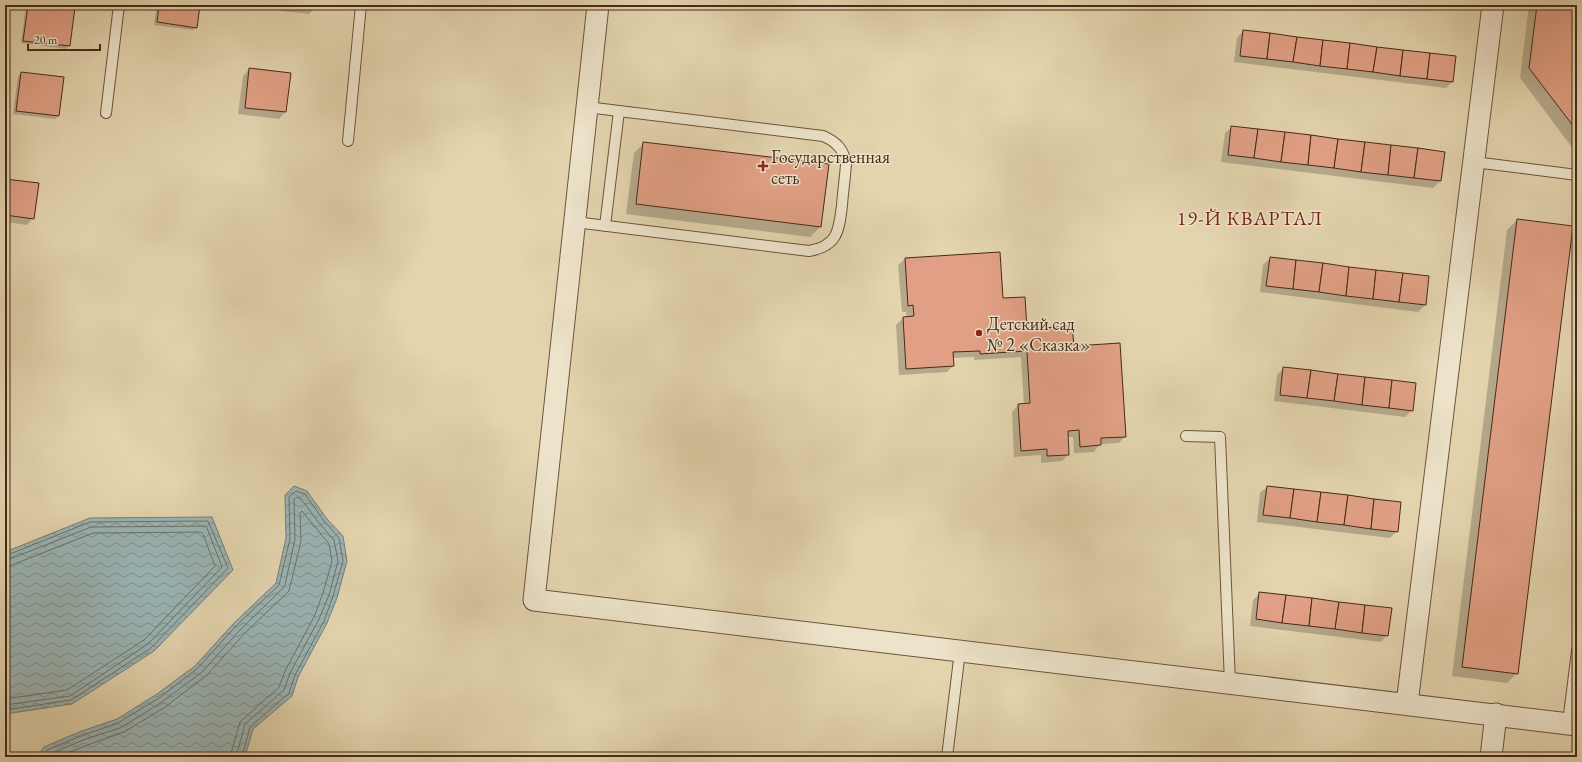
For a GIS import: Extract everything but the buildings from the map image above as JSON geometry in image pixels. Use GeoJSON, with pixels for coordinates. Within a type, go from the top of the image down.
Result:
{"type":"FeatureCollection","features":[{"type":"Feature","properties":{"kind":"street"},"geometry":{"type":"LineString","coordinates":[[598,5],[534,600],[1573,724]]}},
{"type":"Feature","properties":{"kind":"street"},"geometry":{"type":"LineString","coordinates":[[1407,704],[1494,5]]}},
{"type":"Feature","properties":{"kind":"street"},"geometry":{"type":"LineString","coordinates":[[1491,757],[1496,714]]}},
{"type":"Feature","properties":{"kind":"lane"},"geometry":{"type":"LineString","coordinates":[[106,113],[119,5]]}},
{"type":"Feature","properties":{"kind":"lane"},"geometry":{"type":"LineString","coordinates":[[348,141],[361,5]]}},
{"type":"Feature","properties":{"kind":"lane"},"geometry":{"type":"LineString","coordinates":[[575,222],[809,251],[819,249],[832,240],[836,234],[840,221],[846,164],[843,151],[832,140],[823,136],[587,107]]}},
{"type":"Feature","properties":{"kind":"lane"},"geometry":{"type":"LineString","coordinates":[[605,226],[619,111]]}},
{"type":"Feature","properties":{"kind":"lane"},"geometry":{"type":"LineString","coordinates":[[1474,162],[1577,175]]}},
{"type":"Feature","properties":{"kind":"lane"},"geometry":{"type":"LineString","coordinates":[[1186,436],[1220,437],[1230,683]]}},
{"type":"Feature","properties":{"kind":"lane"},"geometry":{"type":"LineString","coordinates":[[947,757],[960,651]]}},
{"type":"Feature","properties":{"kind":"lane"},"geometry":{"type":"LineString","coordinates":[[1573,724],[1577,651]]}},
{"type":"Feature","properties":{"kind":"water"},"geometry":{"type":"Polygon","coordinates":[[[294,486],[307,491],[327,519],[343,536],[347,561],[337,598],[327,623],[298,677],[292,696],[253,729],[245,757],[37,757],[44,747],[79,732],[117,719],[157,694],[195,666],[233,624],[276,583],[286,538],[285,495],[294,486]]]}},
{"type":"Feature","properties":{"kind":"water"},"geometry":{"type":"Polygon","coordinates":[[[212,517],[233,570],[154,651],[72,704],[5,714],[5,552],[90,518],[212,517]]]}},
{"type":"Feature","properties":{"kind":"place","name":"Государственная сеть"},"geometry":{"type":"Point","coordinates":[763,166]}},
{"type":"Feature","properties":{"kind":"place","name":"Детский сад № 2 «Сказка»"},"geometry":{"type":"Point","coordinates":[979,333]}},
{"type":"Feature","properties":{"kind":"district","name":"19-Й КВАРТАЛ"},"geometry":{"type":"Point","coordinates":[1250,218]}}]}
